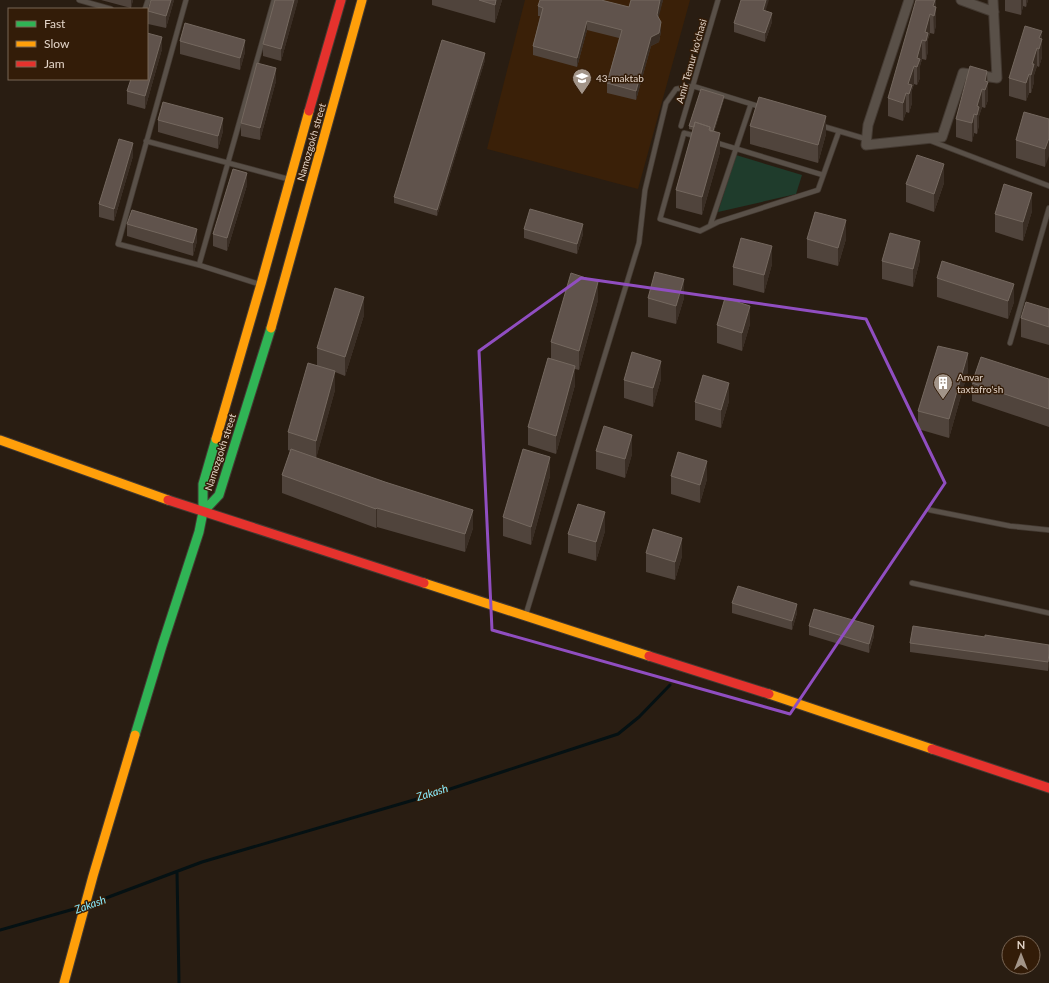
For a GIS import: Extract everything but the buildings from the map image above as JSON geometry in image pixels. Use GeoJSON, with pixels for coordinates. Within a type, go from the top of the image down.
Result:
{"type":"FeatureCollection","features":[{"type":"Feature","properties":{"kind":"main road","name":"Namozgokh street"},"geometry":{"type":"LineString","coordinates":[[203,512],[203,484],[341,0]]}},
{"type":"Feature","properties":{"kind":"main road","name":"Namozgokh street"},"geometry":{"type":"LineString","coordinates":[[203,512],[219,495],[270,331],[362,0]]}},
{"type":"Feature","properties":{"kind":"main road"},"geometry":{"type":"LineString","coordinates":[[0,440],[203,512],[780,698],[1049,788]]}},
{"type":"Feature","properties":{"kind":"main road"},"geometry":{"type":"LineString","coordinates":[[64,983],[93,876],[162,646],[199,532],[203,512]]}},
{"type":"Feature","properties":{"kind":"street"},"geometry":{"type":"LineString","coordinates":[[908,0],[868,125],[866,145],[942,137],[963,73],[997,78],[993,0]]}},
{"type":"Feature","properties":{"kind":"street"},"geometry":{"type":"LineString","coordinates":[[961,0],[994,12]]}},
{"type":"Feature","properties":{"kind":"lane"},"geometry":{"type":"LineString","coordinates":[[79,0],[107,8]]}},
{"type":"Feature","properties":{"kind":"lane"},"geometry":{"type":"LineString","coordinates":[[186,0],[118,244],[199,265],[261,284]]}},
{"type":"Feature","properties":{"kind":"lane"},"geometry":{"type":"LineString","coordinates":[[199,265],[274,0]]}},
{"type":"Feature","properties":{"kind":"lane","name":"Amir Temur ko'chasi"},"geometry":{"type":"LineString","coordinates":[[681,126],[718,0]]}},
{"type":"Feature","properties":{"kind":"lane"},"geometry":{"type":"LineString","coordinates":[[525,617],[639,243],[645,190],[666,103],[676,89],[693,86],[765,109]]}},
{"type":"Feature","properties":{"kind":"lane"},"geometry":{"type":"LineString","coordinates":[[710,226],[751,104]]}},
{"type":"Feature","properties":{"kind":"lane"},"geometry":{"type":"LineString","coordinates":[[817,124],[866,139]]}},
{"type":"Feature","properties":{"kind":"lane"},"geometry":{"type":"LineString","coordinates":[[698,137],[684,133],[660,220],[700,230],[818,190],[839,131]]}},
{"type":"Feature","properties":{"kind":"lane"},"geometry":{"type":"LineString","coordinates":[[926,138],[1049,186]]}},
{"type":"Feature","properties":{"kind":"lane"},"geometry":{"type":"LineString","coordinates":[[706,139],[823,176]]}},
{"type":"Feature","properties":{"kind":"lane"},"geometry":{"type":"LineString","coordinates":[[146,141],[289,180]]}},
{"type":"Feature","properties":{"kind":"lane"},"geometry":{"type":"LineString","coordinates":[[1010,343],[1049,208]]}},
{"type":"Feature","properties":{"kind":"lane"},"geometry":{"type":"LineString","coordinates":[[1021,306],[1028,309]]}},
{"type":"Feature","properties":{"kind":"lane"},"geometry":{"type":"LineString","coordinates":[[930,510],[1010,526],[1049,530]]}},
{"type":"Feature","properties":{"kind":"lane"},"geometry":{"type":"LineString","coordinates":[[912,583],[1049,613]]}},
{"type":"Feature","properties":{"kind":"highlighted area"},"geometry":{"type":"Polygon","coordinates":[[[581,278],[866,319],[945,483],[790,714],[492,630],[479,351],[581,278]]]}},
{"type":"Feature","properties":{"kind":"shaded area","name":"43-maktab"},"geometry":{"type":"Polygon","coordinates":[[[525,0],[690,0],[638,189],[487,149],[525,0]]]}},
{"type":"Feature","properties":{"kind":"green space"},"geometry":{"type":"Polygon","coordinates":[[[736,155],[802,175],[796,194],[718,212],[736,155]]]}},
{"type":"Feature","properties":{"kind":"waterway","name":"Zakash"},"geometry":{"type":"LineString","coordinates":[[90,904],[202,862],[441,792],[618,734],[639,717],[670,685]]}},
{"type":"Feature","properties":{"kind":"waterway","name":"Zakash"},"geometry":{"type":"LineString","coordinates":[[177,872],[179,983]]}},
{"type":"Feature","properties":{"kind":"waterway","name":"Zakash"},"geometry":{"type":"LineString","coordinates":[[0,930],[81,907]]}},
{"type":"Feature","properties":{"kind":"traffic: fast"},"geometry":{"type":"LineString","coordinates":[[203,512],[219,495],[271,328]]}},
{"type":"Feature","properties":{"kind":"traffic: fast"},"geometry":{"type":"LineString","coordinates":[[135,735],[199,532],[203,512],[203,484],[216,439]]}},
{"type":"Feature","properties":{"kind":"traffic: slow"},"geometry":{"type":"LineString","coordinates":[[271,328],[362,0]]}},
{"type":"Feature","properties":{"kind":"traffic: slow"},"geometry":{"type":"LineString","coordinates":[[216,439],[309,111]]}},
{"type":"Feature","properties":{"kind":"traffic: slow"},"geometry":{"type":"LineString","coordinates":[[0,440],[168,500]]}},
{"type":"Feature","properties":{"kind":"traffic: slow"},"geometry":{"type":"LineString","coordinates":[[424,583],[649,656]]}},
{"type":"Feature","properties":{"kind":"traffic: slow"},"geometry":{"type":"LineString","coordinates":[[769,694],[932,749]]}},
{"type":"Feature","properties":{"kind":"traffic: slow"},"geometry":{"type":"LineString","coordinates":[[64,983],[93,876],[135,735]]}},
{"type":"Feature","properties":{"kind":"traffic: jam"},"geometry":{"type":"LineString","coordinates":[[309,111],[341,0]]}},
{"type":"Feature","properties":{"kind":"traffic: jam"},"geometry":{"type":"LineString","coordinates":[[168,500],[424,583]]}},
{"type":"Feature","properties":{"kind":"traffic: jam"},"geometry":{"type":"LineString","coordinates":[[649,656],[769,694]]}},
{"type":"Feature","properties":{"kind":"traffic: jam"},"geometry":{"type":"LineString","coordinates":[[932,749],[1049,788]]}},
{"type":"Feature","properties":{"kind":"place","name":"43-maktab"},"geometry":{"type":"Point","coordinates":[582,95]}},
{"type":"Feature","properties":{"kind":"place","name":"Anvar taxtafro'sh"},"geometry":{"type":"Point","coordinates":[943,400]}}]}
